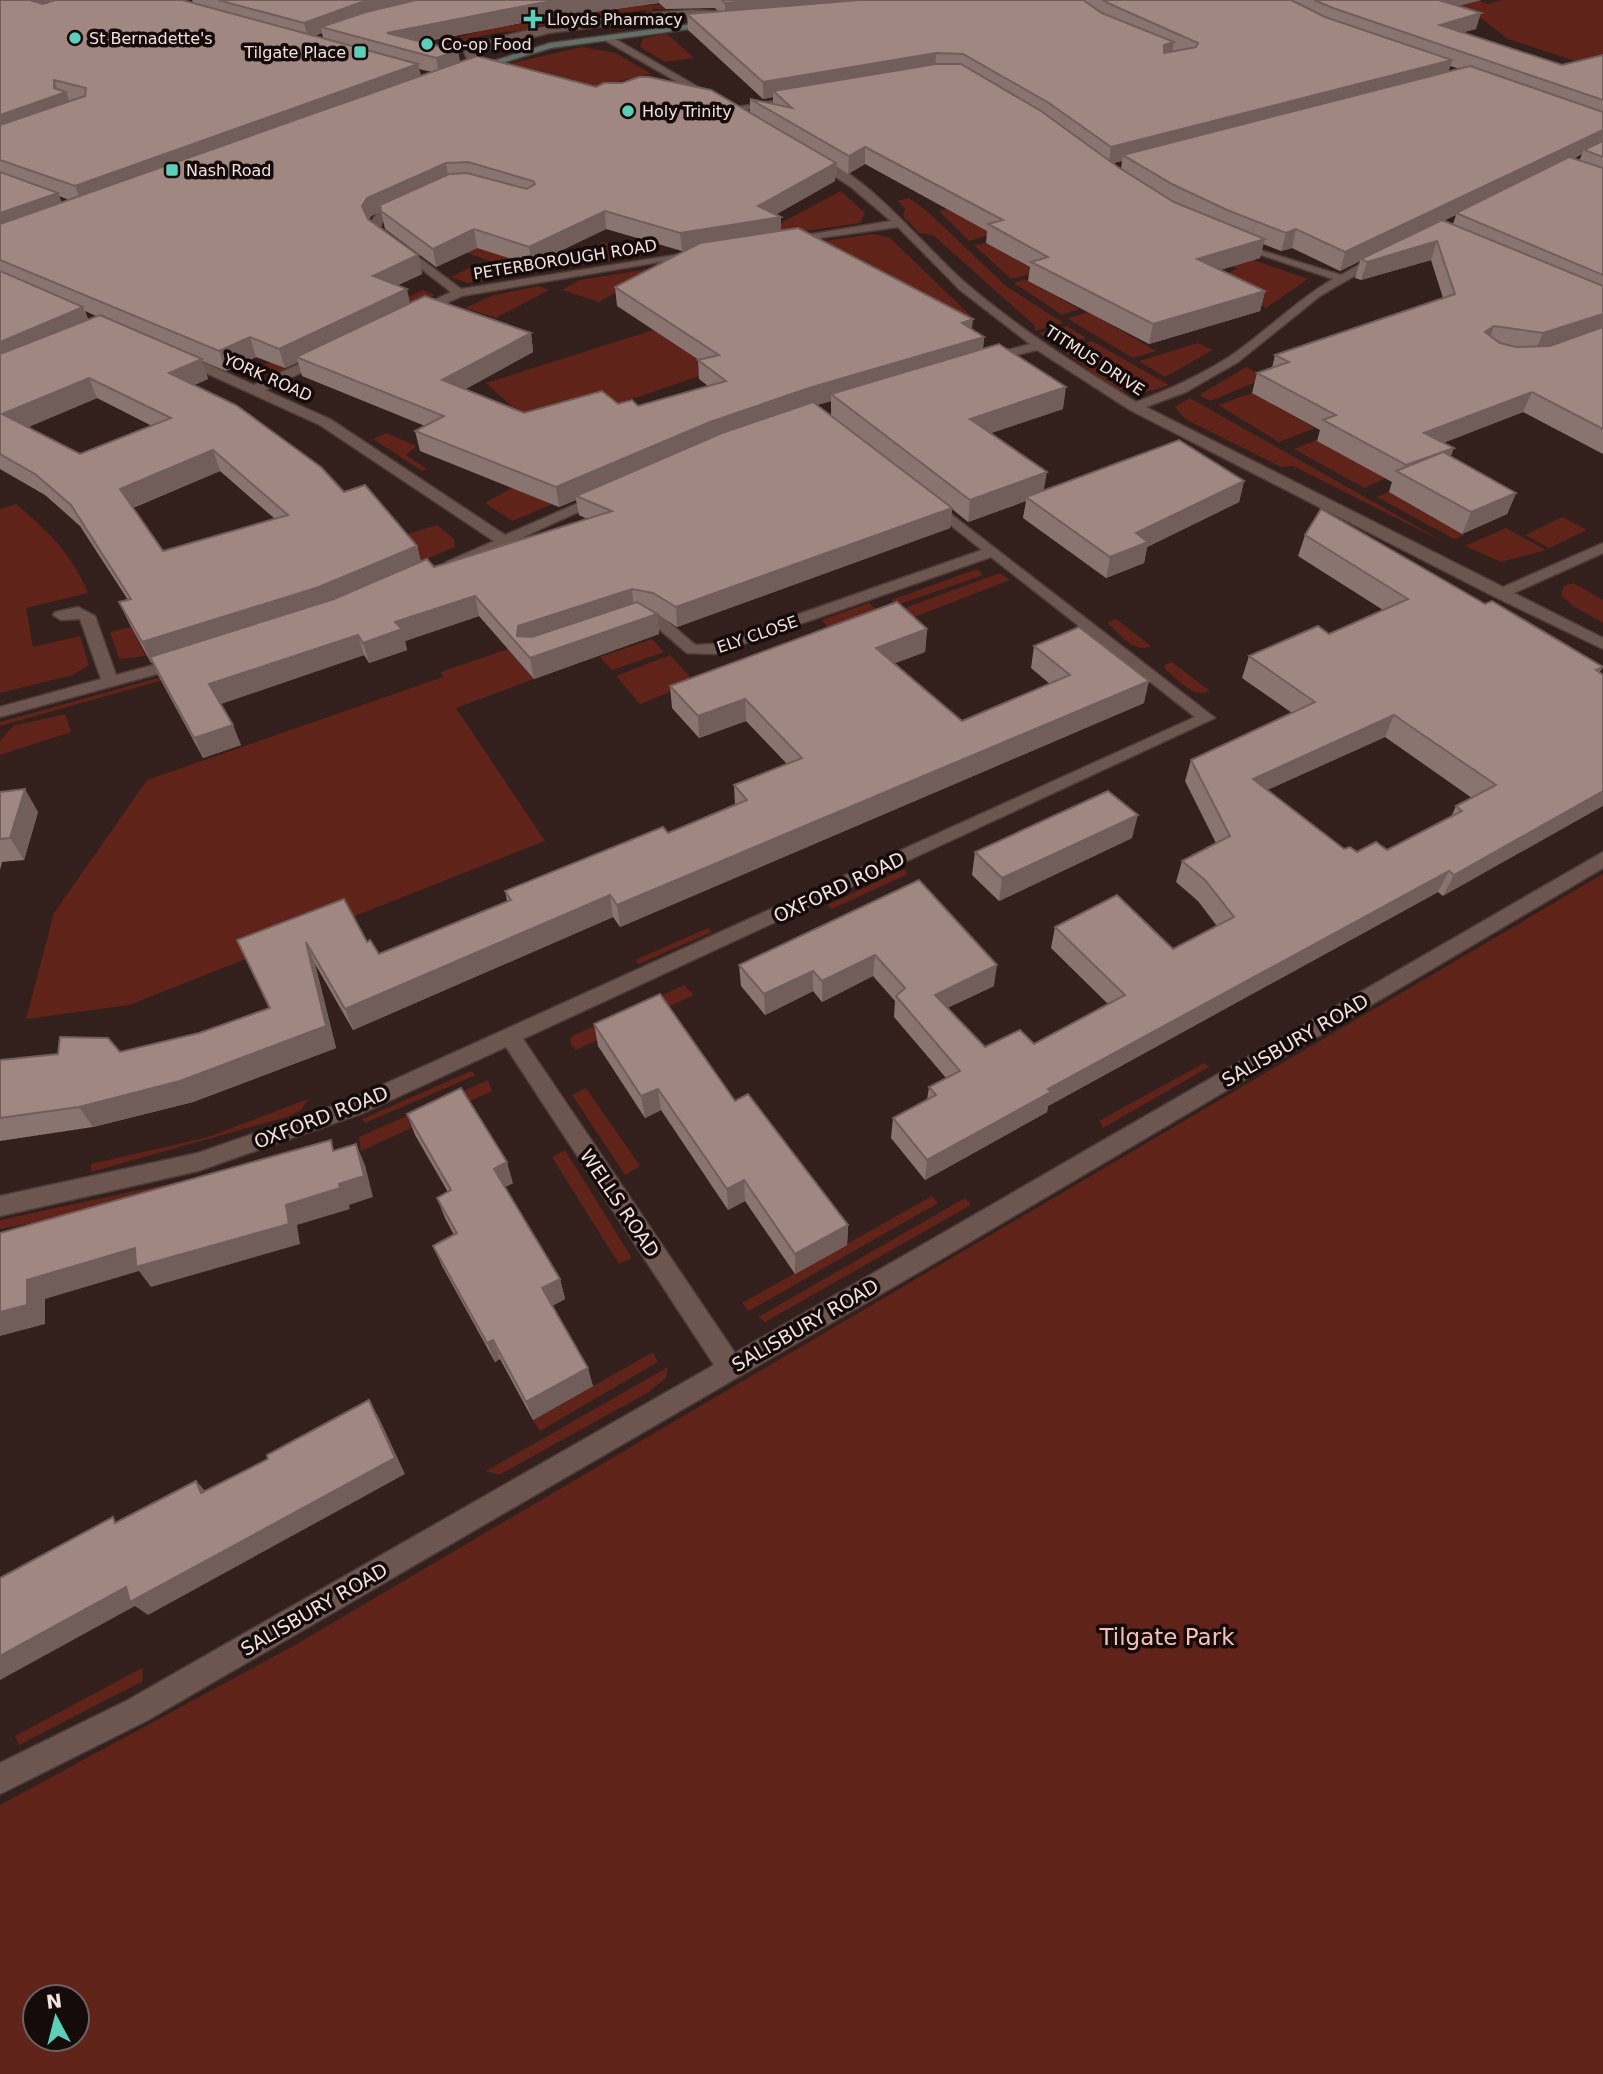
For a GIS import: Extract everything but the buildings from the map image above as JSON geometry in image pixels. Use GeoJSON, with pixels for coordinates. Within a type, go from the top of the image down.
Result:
{"type":"FeatureCollection","features":[{"type":"Feature","properties":{"kind":"street"},"geometry":{"type":"LineString","coordinates":[[486,64],[470,57],[468,52],[576,27],[654,16],[708,12],[714,13],[722,22]]}},
{"type":"Feature","properties":{"kind":"street"},"geometry":{"type":"LineString","coordinates":[[461,72],[550,46],[609,39],[640,31],[736,21]]}},
{"type":"Feature","properties":{"kind":"street"},"geometry":{"type":"LineString","coordinates":[[609,39],[742,116]]}},
{"type":"Feature","properties":{"kind":"street"},"geometry":{"type":"LineString","coordinates":[[731,109],[808,98]]}},
{"type":"Feature","properties":{"kind":"street","name":"TITMUS DRIVE"},"geometry":{"type":"LineString","coordinates":[[801,151],[855,185],[900,223],[964,288],[1040,345],[1135,407],[1405,541],[1500,594],[1603,644]]}},
{"type":"Feature","properties":{"kind":"street"},"geometry":{"type":"LineString","coordinates":[[422,196],[381,215],[374,225],[375,229],[459,293]]}},
{"type":"Feature","properties":{"kind":"street"},"geometry":{"type":"LineString","coordinates":[[774,243],[900,223]]}},
{"type":"Feature","properties":{"kind":"street"},"geometry":{"type":"LineString","coordinates":[[1219,236],[1340,278]]}},
{"type":"Feature","properties":{"kind":"street"},"geometry":{"type":"LineString","coordinates":[[1135,407],[1181,389],[1234,359],[1279,321],[1340,278],[1393,250]]}},
{"type":"Feature","properties":{"kind":"street","name":"PETERBOROUGH ROAD"},"geometry":{"type":"LineString","coordinates":[[405,319],[459,293],[708,254]]}},
{"type":"Feature","properties":{"kind":"street"},"geometry":{"type":"LineString","coordinates":[[977,363],[1040,345]]}},
{"type":"Feature","properties":{"kind":"street","name":"YORK ROAD"},"geometry":{"type":"LineString","coordinates":[[169,352],[345,434],[504,541]]}},
{"type":"Feature","properties":{"kind":"street"},"geometry":{"type":"LineString","coordinates":[[255,390],[333,353]]}},
{"type":"Feature","properties":{"kind":"street"},"geometry":{"type":"LineString","coordinates":[[435,572],[621,490]]}},
{"type":"Feature","properties":{"kind":"street","name":"OXFORD ROAD"},"geometry":{"type":"LineString","coordinates":[[0,1206],[198,1163],[355,1107],[1207,718],[916,491]]}},
{"type":"Feature","properties":{"kind":"street"},"geometry":{"type":"LineString","coordinates":[[1500,594],[1603,547]]}},
{"type":"Feature","properties":{"kind":"street","name":"ELY CLOSE"},"geometry":{"type":"LineString","coordinates":[[617,620],[637,614],[651,615],[693,650],[715,649],[993,551]]}},
{"type":"Feature","properties":{"kind":"street"},"geometry":{"type":"LineString","coordinates":[[61,615],[78,612],[87,616],[111,684]]}},
{"type":"Feature","properties":{"kind":"street"},"geometry":{"type":"LineString","coordinates":[[0,712],[111,684],[199,657]]}},
{"type":"Feature","properties":{"kind":"street","name":"SALISBURY ROAD"},"geometry":{"type":"LineString","coordinates":[[0,1779],[138,1710],[1603,859]]}},
{"type":"Feature","properties":{"kind":"street","name":"WELLS ROAD"},"geometry":{"type":"LineString","coordinates":[[510,1037],[730,1368]]}},
{"type":"Feature","properties":{"kind":"green space"},"geometry":{"type":"Polygon","coordinates":[[[718,0],[724,9],[652,9],[653,12],[645,10],[535,26],[538,30],[480,36],[459,44],[450,51],[461,51],[461,54],[448,54],[454,62],[464,61],[463,58],[470,62],[427,71],[331,37],[343,33],[418,48],[485,30],[600,9],[718,0]]]}},
{"type":"Feature","properties":{"kind":"green space"},"geometry":{"type":"Polygon","coordinates":[[[1476,0],[1488,4],[1503,0],[1603,0],[1603,70],[1508,39],[1481,18],[1437,4],[1476,0]]]}},
{"type":"Feature","properties":{"kind":"green space"},"geometry":{"type":"Polygon","coordinates":[[[667,34],[694,58],[665,62],[640,47],[643,38],[667,34]]]}},
{"type":"Feature","properties":{"kind":"green space"},"geometry":{"type":"Polygon","coordinates":[[[582,47],[616,53],[651,74],[584,89],[495,67],[582,47]]]}},
{"type":"Feature","properties":{"kind":"green space"},"geometry":{"type":"Polygon","coordinates":[[[841,191],[865,213],[860,223],[750,239],[841,191]]]}},
{"type":"Feature","properties":{"kind":"green space"},"geometry":{"type":"Polygon","coordinates":[[[909,198],[927,211],[1006,286],[1063,323],[1035,331],[1035,326],[933,235],[919,233],[903,216],[905,208],[897,201],[909,198]]]}},
{"type":"Feature","properties":{"kind":"green space"},"geometry":{"type":"Polygon","coordinates":[[[947,209],[992,234],[969,241],[939,211],[947,209]]]}},
{"type":"Feature","properties":{"kind":"green space"},"geometry":{"type":"Polygon","coordinates":[[[873,234],[890,238],[971,316],[957,313],[824,241],[873,234]]]}},
{"type":"Feature","properties":{"kind":"green space"},"geometry":{"type":"Polygon","coordinates":[[[1172,236],[1225,250],[1308,279],[1266,308],[1214,278],[1238,269],[1172,236]]]}},
{"type":"Feature","properties":{"kind":"green space"},"geometry":{"type":"Polygon","coordinates":[[[603,242],[643,255],[542,271],[603,242]]]}},
{"type":"Feature","properties":{"kind":"green space"},"geometry":{"type":"Polygon","coordinates":[[[986,243],[1038,272],[1011,279],[974,245],[986,243]]]}},
{"type":"Feature","properties":{"kind":"green space"},"geometry":{"type":"Polygon","coordinates":[[[475,247],[531,265],[551,256],[559,258],[525,274],[465,252],[475,247]]]}},
{"type":"Feature","properties":{"kind":"green space"},"geometry":{"type":"Polygon","coordinates":[[[479,263],[519,276],[467,283],[451,277],[479,263]]]}},
{"type":"Feature","properties":{"kind":"green space"},"geometry":{"type":"Polygon","coordinates":[[[661,267],[599,302],[562,290],[580,280],[661,267]]]}},
{"type":"Feature","properties":{"kind":"green space"},"geometry":{"type":"Polygon","coordinates":[[[1025,279],[1079,309],[1062,315],[1014,283],[1025,279]]]}},
{"type":"Feature","properties":{"kind":"green space"},"geometry":{"type":"Polygon","coordinates":[[[539,286],[549,290],[496,318],[465,308],[494,295],[539,286]]]}},
{"type":"Feature","properties":{"kind":"green space"},"geometry":{"type":"Polygon","coordinates":[[[423,290],[434,295],[422,307],[272,376],[251,371],[423,290]]]}},
{"type":"Feature","properties":{"kind":"green space"},"geometry":{"type":"Polygon","coordinates":[[[1089,312],[1156,351],[1133,358],[1069,318],[1089,312]]]}},
{"type":"Feature","properties":{"kind":"green space"},"geometry":{"type":"Polygon","coordinates":[[[672,324],[717,370],[539,431],[486,383],[672,324]]]}},
{"type":"Feature","properties":{"kind":"green space"},"geometry":{"type":"Polygon","coordinates":[[[1067,326],[1086,338],[1058,347],[1039,333],[1067,326]]]}},
{"type":"Feature","properties":{"kind":"green space"},"geometry":{"type":"Polygon","coordinates":[[[1092,341],[1169,385],[1135,393],[1123,391],[1111,386],[1062,351],[1092,341]]]}},
{"type":"Feature","properties":{"kind":"green space"},"geometry":{"type":"Polygon","coordinates":[[[1198,343],[1213,350],[1165,377],[1139,361],[1198,343]]]}},
{"type":"Feature","properties":{"kind":"green space"},"geometry":{"type":"Polygon","coordinates":[[[1246,367],[1266,378],[1210,401],[1199,395],[1246,367]]]}},
{"type":"Feature","properties":{"kind":"green space"},"geometry":{"type":"Polygon","coordinates":[[[1252,393],[1315,428],[1279,442],[1218,405],[1252,393]]]}},
{"type":"Feature","properties":{"kind":"green space"},"geometry":{"type":"Polygon","coordinates":[[[1190,398],[1448,544],[1293,466],[1281,467],[1185,419],[1175,407],[1190,398]]]}},
{"type":"Feature","properties":{"kind":"green space"},"geometry":{"type":"Polygon","coordinates":[[[386,433],[417,446],[406,455],[427,469],[422,471],[373,439],[386,433]]]}},
{"type":"Feature","properties":{"kind":"green space"},"geometry":{"type":"Polygon","coordinates":[[[1317,440],[1386,478],[1364,488],[1294,449],[1317,440]]]}},
{"type":"Feature","properties":{"kind":"green space"},"geometry":{"type":"Polygon","coordinates":[[[513,487],[553,504],[512,521],[485,503],[513,487]]]}},
{"type":"Feature","properties":{"kind":"green space"},"geometry":{"type":"Polygon","coordinates":[[[1389,492],[1465,535],[1454,539],[1377,497],[1389,492]]]}},
{"type":"Feature","properties":{"kind":"green space"},"geometry":{"type":"Polygon","coordinates":[[[16,504],[67,555],[88,593],[26,608],[33,647],[80,636],[89,665],[73,675],[0,693],[0,509],[16,504]]]}},
{"type":"Feature","properties":{"kind":"green space"},"geometry":{"type":"Polygon","coordinates":[[[1562,517],[1587,530],[1549,548],[1525,535],[1562,517]]]}},
{"type":"Feature","properties":{"kind":"green space"},"geometry":{"type":"Polygon","coordinates":[[[437,525],[454,539],[455,547],[400,570],[379,543],[437,525]]]}},
{"type":"Feature","properties":{"kind":"green space"},"geometry":{"type":"Polygon","coordinates":[[[1506,528],[1546,550],[1501,562],[1465,546],[1506,528]]]}},
{"type":"Feature","properties":{"kind":"green space"},"geometry":{"type":"Polygon","coordinates":[[[977,569],[983,575],[897,605],[891,600],[977,569]]]}},
{"type":"Feature","properties":{"kind":"green space"},"geometry":{"type":"Polygon","coordinates":[[[1000,573],[1010,580],[909,619],[897,611],[1000,573]]]}},
{"type":"Feature","properties":{"kind":"green space"},"geometry":{"type":"Polygon","coordinates":[[[1573,583],[1603,600],[1603,623],[1573,606],[1561,595],[1564,586],[1573,583]]]}},
{"type":"Feature","properties":{"kind":"green space"},"geometry":{"type":"Polygon","coordinates":[[[869,603],[881,613],[832,631],[821,620],[869,603]]]}},
{"type":"Feature","properties":{"kind":"green space"},"geometry":{"type":"Polygon","coordinates":[[[1116,619],[1151,646],[1140,648],[1129,643],[1110,626],[1108,622],[1116,619]]]}},
{"type":"Feature","properties":{"kind":"green space"},"geometry":{"type":"Polygon","coordinates":[[[131,627],[146,656],[119,659],[110,632],[131,627]]]}},
{"type":"Feature","properties":{"kind":"green space"},"geometry":{"type":"Polygon","coordinates":[[[652,639],[664,652],[612,670],[600,657],[652,639]]]}},
{"type":"Feature","properties":{"kind":"green space"},"geometry":{"type":"Polygon","coordinates":[[[508,649],[534,679],[456,708],[545,841],[129,1005],[26,1019],[54,913],[147,780],[443,677],[441,672],[508,649]]]}},
{"type":"Feature","properties":{"kind":"green space"},"geometry":{"type":"Polygon","coordinates":[[[670,655],[695,682],[640,704],[616,676],[670,655]]]}},
{"type":"Feature","properties":{"kind":"green space"},"geometry":{"type":"Polygon","coordinates":[[[1172,662],[1210,691],[1192,691],[1186,687],[1166,670],[1164,665],[1172,662]]]}},
{"type":"Feature","properties":{"kind":"green space"},"geometry":{"type":"Polygon","coordinates":[[[168,675],[170,678],[0,726],[0,722],[168,675]]]}},
{"type":"Feature","properties":{"kind":"green space"},"geometry":{"type":"Polygon","coordinates":[[[65,714],[71,732],[0,755],[0,741],[13,726],[65,714]]]}},
{"type":"Feature","properties":{"kind":"green space"},"geometry":{"type":"Polygon","coordinates":[[[904,869],[908,874],[832,909],[827,905],[904,869]]]}},
{"type":"Feature","properties":{"kind":"green space","name":"Tilgate Park"},"geometry":{"type":"Polygon","coordinates":[[[1603,874],[1603,2074],[0,2074],[0,1805],[295,1645],[1603,874]]]}},
{"type":"Feature","properties":{"kind":"green space"},"geometry":{"type":"Polygon","coordinates":[[[708,928],[712,932],[639,964],[635,960],[708,928]]]}},
{"type":"Feature","properties":{"kind":"green space"},"geometry":{"type":"Polygon","coordinates":[[[684,985],[694,995],[576,1050],[570,1043],[572,1036],[684,985]]]}},
{"type":"Feature","properties":{"kind":"green space"},"geometry":{"type":"Polygon","coordinates":[[[1204,1063],[1209,1067],[1103,1128],[1099,1121],[1204,1063]]]}},
{"type":"Feature","properties":{"kind":"green space"},"geometry":{"type":"Polygon","coordinates":[[[471,1071],[476,1075],[365,1123],[362,1119],[471,1071]]]}},
{"type":"Feature","properties":{"kind":"green space"},"geometry":{"type":"Polygon","coordinates":[[[488,1080],[492,1091],[361,1151],[359,1137],[488,1080]]]}},
{"type":"Feature","properties":{"kind":"green space"},"geometry":{"type":"Polygon","coordinates":[[[586,1088],[640,1166],[625,1175],[572,1095],[586,1088]]]}},
{"type":"Feature","properties":{"kind":"green space"},"geometry":{"type":"Polygon","coordinates":[[[308,1099],[301,1110],[290,1116],[91,1172],[91,1164],[208,1137],[308,1099]]]}},
{"type":"Feature","properties":{"kind":"green space"},"geometry":{"type":"Polygon","coordinates":[[[565,1150],[632,1258],[619,1264],[552,1157],[565,1150]]]}},
{"type":"Feature","properties":{"kind":"green space"},"geometry":{"type":"Polygon","coordinates":[[[177,1182],[176,1188],[80,1214],[0,1229],[0,1220],[177,1182]]]}},
{"type":"Feature","properties":{"kind":"green space"},"geometry":{"type":"Polygon","coordinates":[[[932,1196],[938,1203],[749,1311],[742,1303],[932,1196]]]}},
{"type":"Feature","properties":{"kind":"green space"},"geometry":{"type":"Polygon","coordinates":[[[965,1198],[971,1205],[765,1322],[758,1317],[965,1198]]]}},
{"type":"Feature","properties":{"kind":"green space"},"geometry":{"type":"Polygon","coordinates":[[[653,1352],[658,1362],[540,1431],[533,1420],[653,1352]]]}},
{"type":"Feature","properties":{"kind":"green space"},"geometry":{"type":"Polygon","coordinates":[[[668,1367],[666,1378],[649,1392],[499,1475],[486,1471],[668,1367]]]}},
{"type":"Feature","properties":{"kind":"green space"},"geometry":{"type":"Polygon","coordinates":[[[142,1668],[143,1681],[19,1745],[15,1736],[142,1668]]]}},
{"type":"Feature","properties":{"kind":"place","name":"Lloyds Pharmacy"},"geometry":{"type":"Point","coordinates":[533,19]}},
{"type":"Feature","properties":{"kind":"place","name":"St Bernadette's"},"geometry":{"type":"Point","coordinates":[75,38]}},
{"type":"Feature","properties":{"kind":"place","name":"Co-op Food"},"geometry":{"type":"Point","coordinates":[427,44]}},
{"type":"Feature","properties":{"kind":"place","name":"Tilgate Place"},"geometry":{"type":"Point","coordinates":[360,52]}},
{"type":"Feature","properties":{"kind":"place","name":"Holy Trinity"},"geometry":{"type":"Point","coordinates":[628,111]}},
{"type":"Feature","properties":{"kind":"place","name":"Nash Road"},"geometry":{"type":"Point","coordinates":[172,170]}}]}
